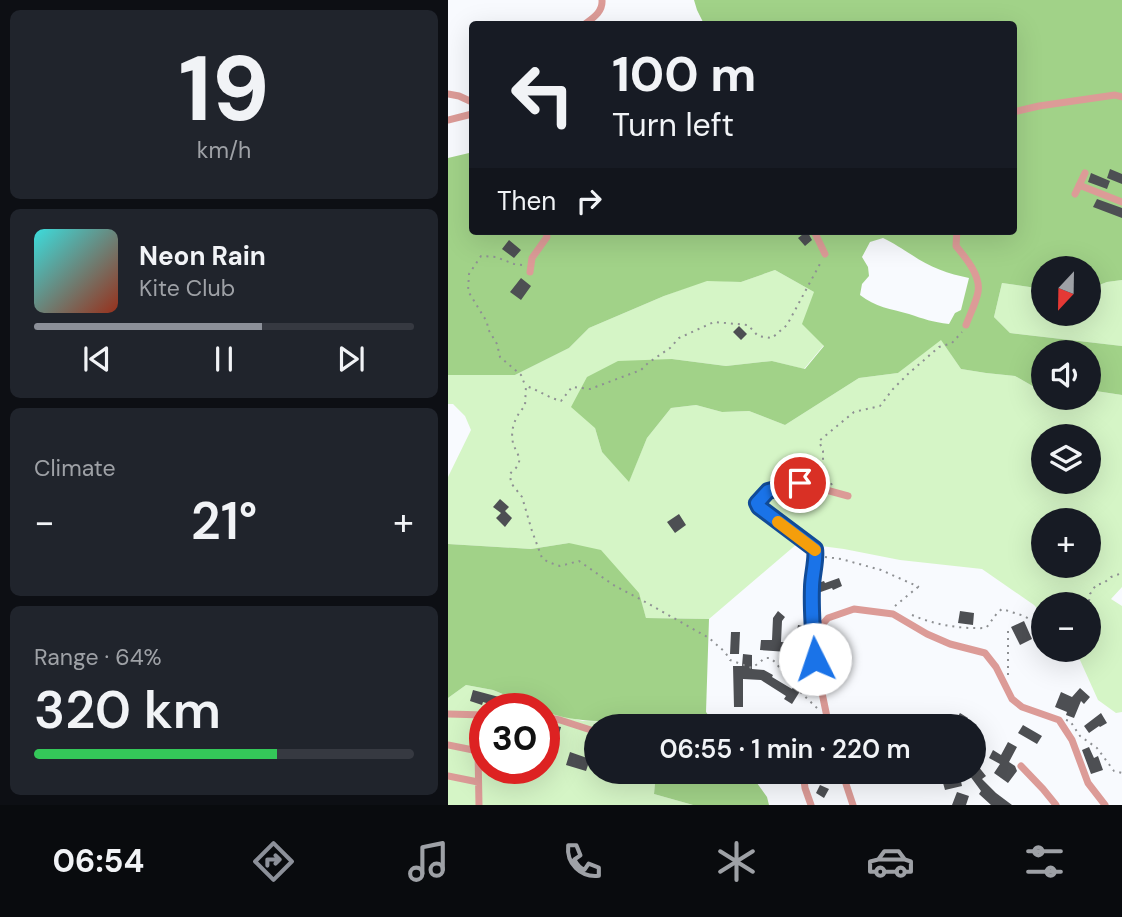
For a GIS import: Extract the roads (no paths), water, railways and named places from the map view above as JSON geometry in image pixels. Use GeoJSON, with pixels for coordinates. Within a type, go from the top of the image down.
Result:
{"type":"FeatureCollection","features":[{"type":"Feature","properties":{"kind":"street"},"geometry":{"type":"LineString","coordinates":[[588,21],[599,11],[602,0]]}},
{"type":"Feature","properties":{"kind":"street"},"geometry":{"type":"LineString","coordinates":[[448,94],[469,101]]}},
{"type":"Feature","properties":{"kind":"street"},"geometry":{"type":"LineString","coordinates":[[1017,111],[1115,95],[1122,97]]}},
{"type":"Feature","properties":{"kind":"street"},"geometry":{"type":"LineString","coordinates":[[448,120],[469,115]]}},
{"type":"Feature","properties":{"kind":"street"},"geometry":{"type":"LineString","coordinates":[[1075,194],[1085,173]]}},
{"type":"Feature","properties":{"kind":"street"},"geometry":{"type":"LineString","coordinates":[[1079,186],[1122,202]]}},
{"type":"Feature","properties":{"kind":"street"},"geometry":{"type":"LineString","coordinates":[[531,268],[532,258],[547,235]]}},
{"type":"Feature","properties":{"kind":"street"},"geometry":{"type":"LineString","coordinates":[[816,235],[825,254]]}},
{"type":"Feature","properties":{"kind":"street"},"geometry":{"type":"LineString","coordinates":[[957,235],[956,246],[968,260],[979,290],[966,324]]}},
{"type":"Feature","properties":{"kind":"street"},"geometry":{"type":"LineString","coordinates":[[775,477],[848,496]]}},
{"type":"Feature","properties":{"kind":"street"},"geometry":{"type":"LineString","coordinates":[[800,483],[768,491],[757,503],[815,549],[817,556],[813,569],[812,591],[815,659],[826,714]]}},
{"type":"Feature","properties":{"kind":"street"},"geometry":{"type":"LineString","coordinates":[[814,642],[819,628],[828,618],[854,609],[893,614],[950,644],[985,653],[996,667],[1012,699],[1022,707],[1059,720],[1072,740],[1088,783],[1105,805]]}},
{"type":"Feature","properties":{"kind":"street"},"geometry":{"type":"LineString","coordinates":[[448,714],[469,715]]}},
{"type":"Feature","properties":{"kind":"street"},"geometry":{"type":"LineString","coordinates":[[560,720],[584,728]]}},
{"type":"Feature","properties":{"kind":"street"},"geometry":{"type":"LineString","coordinates":[[448,745],[469,749]]}},
{"type":"Feature","properties":{"kind":"street"},"geometry":{"type":"LineString","coordinates":[[1021,766],[1056,805]]}},
{"type":"Feature","properties":{"kind":"street"},"geometry":{"type":"LineString","coordinates":[[448,776],[469,780]]}},
{"type":"Feature","properties":{"kind":"street"},"geometry":{"type":"LineString","coordinates":[[478,784],[479,805]]}},
{"type":"Feature","properties":{"kind":"street"},"geometry":{"type":"LineString","coordinates":[[804,784],[811,805]]}},
{"type":"Feature","properties":{"kind":"street"},"geometry":{"type":"LineString","coordinates":[[846,784],[853,805]]}}]}
